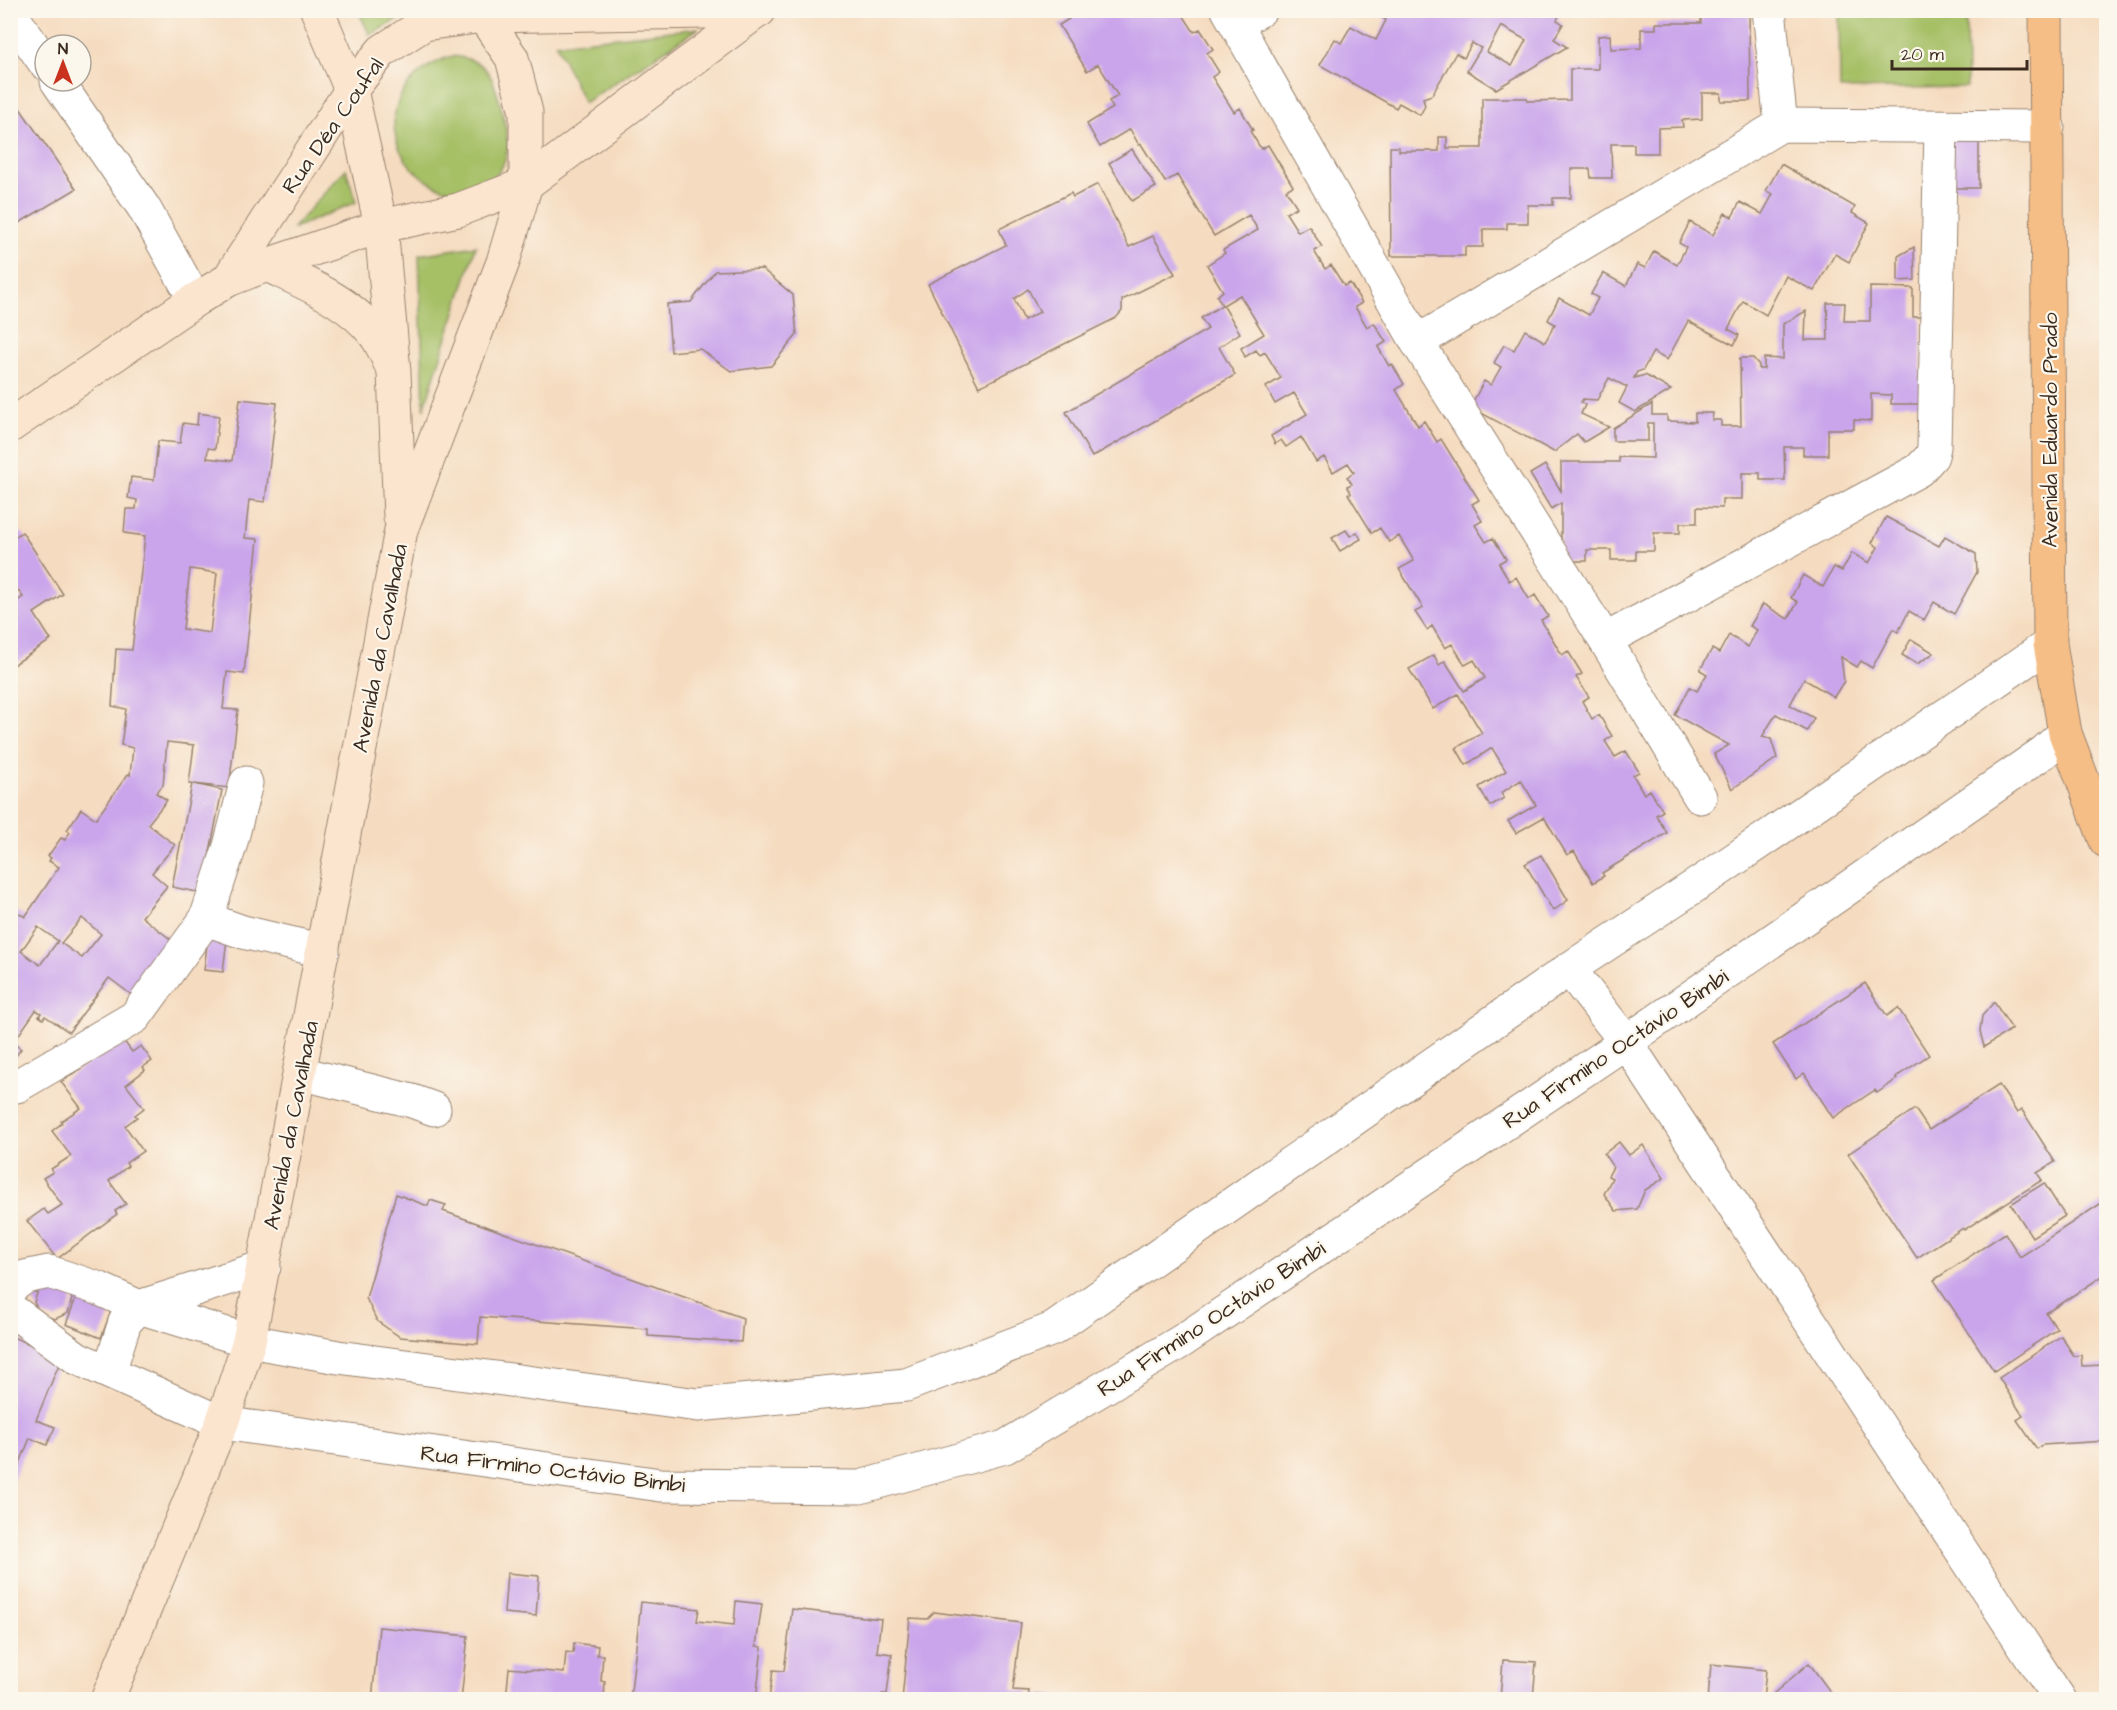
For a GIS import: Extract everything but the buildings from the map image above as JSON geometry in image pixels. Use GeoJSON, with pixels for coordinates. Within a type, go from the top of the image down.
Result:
{"type":"FeatureCollection","features":[{"type":"Feature","properties":{"kind":"main road","name":"Avenida da Cavalhada"},"geometry":{"type":"LineString","coordinates":[[317,10],[351,90],[381,226],[394,372],[401,530]]}},
{"type":"Feature","properties":{"kind":"main road","name":"Avenida Eduardo Prado"},"geometry":{"type":"LineString","coordinates":[[2046,10],[2050,644],[2065,733],[2106,841]]}},
{"type":"Feature","properties":{"kind":"main road","name":"Rua Déa Coufal"},"geometry":{"type":"LineString","coordinates":[[228,280],[351,90],[382,51],[424,24],[481,13],[759,11]]}},
{"type":"Feature","properties":{"kind":"main road","name":"Rua Déa Coufal"},"geometry":{"type":"LineString","coordinates":[[10,426],[228,280],[381,226],[458,210],[526,184],[759,11]]}},
{"type":"Feature","properties":{"kind":"main road","name":"Avenida da Cavalhada"},"geometry":{"type":"LineString","coordinates":[[107,1700],[222,1423],[249,1341],[401,530],[502,262],[526,184],[526,112],[512,58],[481,13]]}},
{"type":"Feature","properties":{"kind":"main road"},"geometry":{"type":"LineString","coordinates":[[267,265],[339,303],[357,316],[376,336],[394,372]]}},
{"type":"Feature","properties":{"kind":"street"},"geometry":{"type":"LineString","coordinates":[[1769,10],[1781,125]]}},
{"type":"Feature","properties":{"kind":"street"},"geometry":{"type":"LineString","coordinates":[[10,13],[33,46]]}},
{"type":"Feature","properties":{"kind":"street"},"geometry":{"type":"LineString","coordinates":[[1241,15],[1417,342],[1605,640],[1700,797]]}},
{"type":"Feature","properties":{"kind":"street"},"geometry":{"type":"LineString","coordinates":[[65,93],[144,208],[195,300]]}},
{"type":"Feature","properties":{"kind":"street"},"geometry":{"type":"LineString","coordinates":[[1417,342],[1781,125],[2048,128]]}},
{"type":"Feature","properties":{"kind":"street"},"geometry":{"type":"LineString","coordinates":[[1605,640],[1919,470],[1932,456],[1954,127]]}},
{"type":"Feature","properties":{"kind":"street"},"geometry":{"type":"LineString","coordinates":[[10,1288],[25,1277],[49,1272],[100,1289],[139,1307],[249,1341],[338,1357],[698,1405],[906,1385],[1053,1329],[1569,969],[1716,872],[2050,644]]}},
{"type":"Feature","properties":{"kind":"street","name":"Rua Firmino Octávio Bimbi"},"geometry":{"type":"LineString","coordinates":[[10,1309],[77,1358],[222,1423],[661,1485],[860,1487],[1005,1447],[1182,1341],[1626,1042],[2044,752],[2065,733]]}},
{"type":"Feature","properties":{"kind":"street"},"geometry":{"type":"LineString","coordinates":[[17,1086],[135,1017],[206,919],[230,846],[246,783]]}},
{"type":"Feature","properties":{"kind":"street"},"geometry":{"type":"LineString","coordinates":[[206,919],[243,932],[323,951]]}},
{"type":"Feature","properties":{"kind":"street"},"geometry":{"type":"LineString","coordinates":[[1569,969],[1626,1042],[2060,1700]]}},
{"type":"Feature","properties":{"kind":"street"},"geometry":{"type":"LineString","coordinates":[[300,1073],[412,1101],[434,1109]]}},
{"type":"Feature","properties":{"kind":"street"},"geometry":{"type":"LineString","coordinates":[[109,1372],[125,1322],[139,1307],[264,1267]]}},
{"type":"Feature","properties":{"kind":"green space"},"geometry":{"type":"Polygon","coordinates":[[[358,11],[413,11],[370,35],[358,11]]]}},
{"type":"Feature","properties":{"kind":"green space"},"geometry":{"type":"Polygon","coordinates":[[[1839,11],[1966,11],[1967,87],[1840,89],[1839,11]]]}},
{"type":"Feature","properties":{"kind":"green space"},"geometry":{"type":"Polygon","coordinates":[[[699,28],[584,103],[556,44],[699,28]]]}},
{"type":"Feature","properties":{"kind":"green space"},"geometry":{"type":"Polygon","coordinates":[[[453,56],[475,62],[483,67],[490,76],[500,105],[508,144],[505,161],[496,176],[482,185],[463,191],[452,191],[435,185],[412,168],[402,154],[396,137],[394,121],[396,106],[411,80],[437,62],[453,56]]]}},
{"type":"Feature","properties":{"kind":"green space"},"geometry":{"type":"Polygon","coordinates":[[[346,169],[356,202],[292,229],[346,169]]]}},
{"type":"Feature","properties":{"kind":"green space"},"geometry":{"type":"Polygon","coordinates":[[[476,246],[424,409],[419,255],[476,246]]]}}]}
